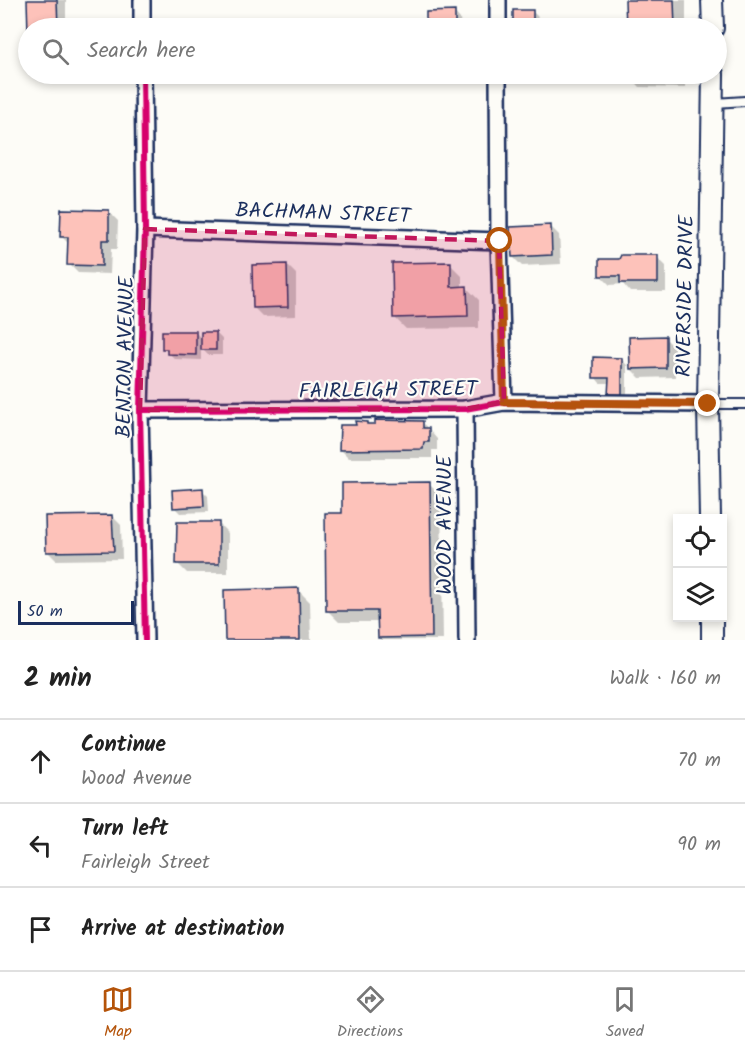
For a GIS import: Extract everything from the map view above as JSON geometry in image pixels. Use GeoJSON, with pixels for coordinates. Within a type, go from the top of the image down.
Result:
{"type":"FeatureCollection","features":[{"type":"Feature","properties":{"kind":"street"},"geometry":{"type":"LineString","coordinates":[[142,0],[142,18]]}},
{"type":"Feature","properties":{"kind":"street"},"geometry":{"type":"LineString","coordinates":[[498,0],[498,18]]}},
{"type":"Feature","properties":{"kind":"street"},"geometry":{"type":"LineString","coordinates":[[712,0],[712,18]]}},
{"type":"Feature","properties":{"kind":"street","name":"BENTON AVENUE"},"geometry":{"type":"LineString","coordinates":[[142,84],[145,229],[140,410],[145,640]]}},
{"type":"Feature","properties":{"kind":"street"},"geometry":{"type":"LineString","coordinates":[[498,84],[504,402]]}},
{"type":"Feature","properties":{"kind":"street","name":"RIVERSIDE DRIVE"},"geometry":{"type":"LineString","coordinates":[[710,514],[708,404],[713,84]]}},
{"type":"Feature","properties":{"kind":"street","name":"BACHMAN STREET"},"geometry":{"type":"LineString","coordinates":[[145,229],[500,241]]}},
{"type":"Feature","properties":{"kind":"street","name":"FAIRLEIGH STREET"},"geometry":{"type":"LineString","coordinates":[[140,410],[465,410],[504,402],[708,404]]}},
{"type":"Feature","properties":{"kind":"street","name":"WOOD AVENUE"},"geometry":{"type":"LineString","coordinates":[[465,410],[467,640]]}},
{"type":"Feature","properties":{"kind":"street"},"geometry":{"type":"LineString","coordinates":[[712,622],[712,640]]}},
{"type":"Feature","properties":{"kind":"lane"},"geometry":{"type":"LineString","coordinates":[[713,103],[745,101]]}},
{"type":"Feature","properties":{"kind":"lane"},"geometry":{"type":"LineString","coordinates":[[708,404],[745,404]]}},
{"type":"Feature","properties":{"kind":"highlighted area"},"geometry":{"type":"Polygon","coordinates":[[[145,229],[499,241],[504,402],[465,409],[140,410],[145,229]]]}},
{"type":"Feature","properties":{"kind":"building"},"geometry":{"type":"Polygon","coordinates":[[[27,0],[57,0],[58,18],[28,18],[27,0]]]}},
{"type":"Feature","properties":{"kind":"building"},"geometry":{"type":"Polygon","coordinates":[[[625,0],[674,0],[675,18],[626,18],[625,0]]]}},
{"type":"Feature","properties":{"kind":"building"},"geometry":{"type":"Polygon","coordinates":[[[513,10],[533,10],[533,18],[513,18],[513,10]]]}},
{"type":"Feature","properties":{"kind":"building"},"geometry":{"type":"Polygon","coordinates":[[[455,11],[455,18],[426,18],[426,12],[455,11]]]}},
{"type":"Feature","properties":{"kind":"building"},"geometry":{"type":"Polygon","coordinates":[[[61,209],[109,210],[109,240],[102,240],[102,266],[67,265],[68,237],[60,237],[61,209]]]}},
{"type":"Feature","properties":{"kind":"building"},"geometry":{"type":"Polygon","coordinates":[[[551,225],[552,255],[512,257],[510,227],[551,225]]]}},
{"type":"Feature","properties":{"kind":"building"},"geometry":{"type":"Polygon","coordinates":[[[621,255],[658,255],[658,283],[620,283],[620,276],[599,276],[599,259],[619,259],[621,255]]]}},
{"type":"Feature","properties":{"kind":"building"},"geometry":{"type":"Polygon","coordinates":[[[451,262],[451,287],[467,286],[468,316],[393,318],[392,263],[451,262]]]}},
{"type":"Feature","properties":{"kind":"building"},"geometry":{"type":"Polygon","coordinates":[[[287,264],[288,307],[253,308],[252,265],[287,264]]]}},
{"type":"Feature","properties":{"kind":"building"},"geometry":{"type":"Polygon","coordinates":[[[162,331],[196,331],[196,355],[167,354],[167,349],[162,349],[162,331]]]}},
{"type":"Feature","properties":{"kind":"building"},"geometry":{"type":"Polygon","coordinates":[[[201,332],[216,332],[216,350],[201,350],[201,332]]]}},
{"type":"Feature","properties":{"kind":"building"},"geometry":{"type":"Polygon","coordinates":[[[666,336],[666,368],[630,369],[629,337],[666,336]]]}},
{"type":"Feature","properties":{"kind":"building"},"geometry":{"type":"Polygon","coordinates":[[[593,357],[622,358],[622,395],[608,395],[609,378],[593,378],[593,357]]]}},
{"type":"Feature","properties":{"kind":"building"},"geometry":{"type":"Polygon","coordinates":[[[375,420],[423,421],[423,428],[429,428],[429,442],[424,442],[423,449],[339,450],[340,425],[356,425],[355,421],[375,424],[375,420]]]}},
{"type":"Feature","properties":{"kind":"building"},"geometry":{"type":"Polygon","coordinates":[[[430,482],[432,637],[378,638],[377,611],[326,611],[325,513],[342,513],[342,483],[430,482]]]}},
{"type":"Feature","properties":{"kind":"building"},"geometry":{"type":"Polygon","coordinates":[[[203,488],[204,506],[173,508],[172,490],[203,488]]]}},
{"type":"Feature","properties":{"kind":"building"},"geometry":{"type":"Polygon","coordinates":[[[112,515],[114,551],[46,552],[45,516],[112,515]]]}},
{"type":"Feature","properties":{"kind":"building"},"geometry":{"type":"Polygon","coordinates":[[[177,522],[219,522],[219,564],[176,564],[177,522]]]}},
{"type":"Feature","properties":{"kind":"building"},"geometry":{"type":"Polygon","coordinates":[[[299,588],[300,640],[225,640],[224,590],[299,588]]]}},
{"type":"Feature","properties":{"kind":"cycle path"},"geometry":{"type":"LineString","coordinates":[[143,84],[145,229],[140,410],[145,640]]}},
{"type":"Feature","properties":{"kind":"cycle path"},"geometry":{"type":"LineString","coordinates":[[140,410],[465,409],[504,402],[708,404]]}},
{"type":"Feature","properties":{"kind":"route"},"geometry":{"type":"LineString","coordinates":[[500,241],[504,402],[708,404]]}}]}
